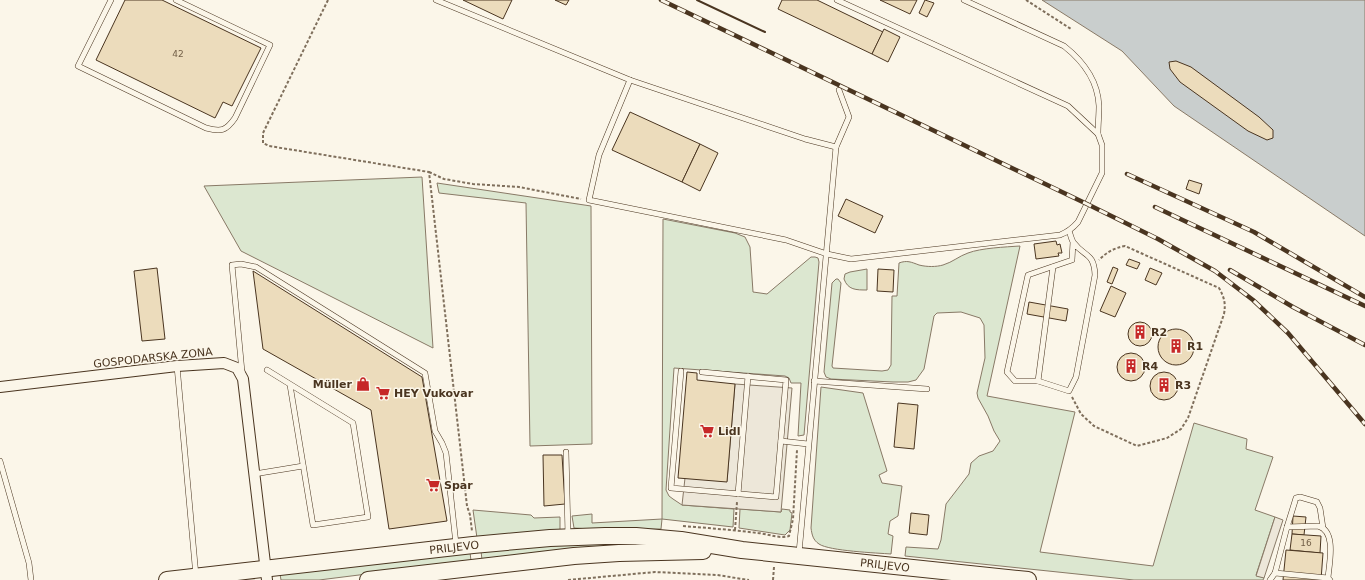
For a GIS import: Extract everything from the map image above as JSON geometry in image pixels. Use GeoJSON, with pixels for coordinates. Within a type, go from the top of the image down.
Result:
{"type":"FeatureCollection","features":[{"type":"Feature","properties":{"kind":"main road","name":"PRILJEVO"},"geometry":{"type":"LineString","coordinates":[[167,580],[196,577],[266,574],[473,545],[568,537],[605,536],[662,538],[742,550],[1028,580]]}},
{"type":"Feature","properties":{"kind":"main road","name":"PRILJEVO"},"geometry":{"type":"LineString","coordinates":[[378,579],[574,556],[742,550]]}},
{"type":"Feature","properties":{"kind":"street","name":"GOSPODARSKA ZONA"},"geometry":{"type":"LineString","coordinates":[[0,387],[177,366],[224,363],[237,368],[243,379]]}},
{"type":"Feature","properties":{"kind":"street"},"geometry":{"type":"LineString","coordinates":[[243,379],[266,574]]}},
{"type":"Feature","properties":{"kind":"lane"},"geometry":{"type":"LineString","coordinates":[[111,0],[78,66],[206,128],[223,130],[230,125],[235,118],[270,45],[176,0]]}},
{"type":"Feature","properties":{"kind":"lane"},"geometry":{"type":"LineString","coordinates":[[436,0],[630,80],[805,139],[836,147]]}},
{"type":"Feature","properties":{"kind":"lane"},"geometry":{"type":"LineString","coordinates":[[837,0],[1068,106],[1098,134]]}},
{"type":"Feature","properties":{"kind":"lane"},"geometry":{"type":"LineString","coordinates":[[630,80],[599,155],[589,200],[786,240],[827,254],[851,259],[1060,235],[1069,231],[1078,222],[1102,173],[1102,145],[1098,134],[1099,105],[1095,86],[1088,71],[1076,55],[1064,46],[964,0]]}},
{"type":"Feature","properties":{"kind":"lane"},"geometry":{"type":"LineString","coordinates":[[798,556],[836,147],[849,117],[839,90]]}},
{"type":"Feature","properties":{"kind":"lane"},"geometry":{"type":"LineString","coordinates":[[1069,231],[1073,242],[1072,260],[1028,275],[1007,372],[1015,381],[1038,381],[1069,390],[1076,377],[1095,274],[1094,265],[1091,258],[1073,242]]}},
{"type":"Feature","properties":{"kind":"lane"},"geometry":{"type":"LineString","coordinates":[[243,379],[232,265],[241,264],[256,267],[425,373],[435,431],[446,453],[457,547]]}},
{"type":"Feature","properties":{"kind":"lane"},"geometry":{"type":"LineString","coordinates":[[1038,381],[1053,267]]}},
{"type":"Feature","properties":{"kind":"lane"},"geometry":{"type":"LineString","coordinates":[[177,366],[196,577]]}},
{"type":"Feature","properties":{"kind":"lane"},"geometry":{"type":"LineString","coordinates":[[267,370],[353,423],[368,517],[313,525],[290,385]]}},
{"type":"Feature","properties":{"kind":"lane"},"geometry":{"type":"LineString","coordinates":[[681,371],[671,488],[776,497],[786,380],[702,372]]}},
{"type":"Feature","properties":{"kind":"lane"},"geometry":{"type":"LineString","coordinates":[[738,494],[748,376]]}},
{"type":"Feature","properties":{"kind":"lane"},"geometry":{"type":"LineString","coordinates":[[814,381],[927,389]]}},
{"type":"Feature","properties":{"kind":"lane"},"geometry":{"type":"LineString","coordinates":[[781,442],[808,444]]}},
{"type":"Feature","properties":{"kind":"lane"},"geometry":{"type":"LineString","coordinates":[[566,452],[568,537]]}},
{"type":"Feature","properties":{"kind":"lane"},"geometry":{"type":"LineString","coordinates":[[0,461],[29,563],[31,580]]}},
{"type":"Feature","properties":{"kind":"lane"},"geometry":{"type":"LineString","coordinates":[[254,474],[304,466]]}},
{"type":"Feature","properties":{"kind":"lane"},"geometry":{"type":"LineString","coordinates":[[1270,580],[1275,573],[1296,498],[1300,497],[1317,502],[1320,508],[1322,528],[1329,537],[1329,579],[1275,573]]}},
{"type":"Feature","properties":{"kind":"lane"},"geometry":{"type":"LineString","coordinates":[[1287,527],[1318,526],[1322,528]]}},
{"type":"Feature","properties":{"kind":"path"},"geometry":{"type":"LineString","coordinates":[[328,0],[263,133],[263,143],[269,146],[429,172],[444,179],[473,184],[519,187],[589,200]]}},
{"type":"Feature","properties":{"kind":"path"},"geometry":{"type":"LineString","coordinates":[[1026,0],[1071,29]]}},
{"type":"Feature","properties":{"kind":"path"},"geometry":{"type":"LineString","coordinates":[[429,172],[467,506],[470,515],[473,545]]}},
{"type":"Feature","properties":{"kind":"path"},"geometry":{"type":"LineString","coordinates":[[1069,390],[1081,414],[1094,426],[1137,446],[1167,438],[1181,429],[1188,418],[1226,305],[1219,288],[1125,246],[1116,248],[1107,253],[1094,265]]}},
{"type":"Feature","properties":{"kind":"path"},"geometry":{"type":"LineString","coordinates":[[679,525],[769,534],[778,537],[789,536],[793,519],[798,443]]}},
{"type":"Feature","properties":{"kind":"path"},"geometry":{"type":"LineString","coordinates":[[735,530],[738,494]]}},
{"type":"Feature","properties":{"kind":"path"},"geometry":{"type":"LineString","coordinates":[[568,580],[655,572],[717,575],[749,580]]}},
{"type":"Feature","properties":{"kind":"green space"},"geometry":{"type":"Polygon","coordinates":[[[422,177],[433,348],[241,251],[204,186],[422,177]]]}},
{"type":"Feature","properties":{"kind":"green space"},"geometry":{"type":"Polygon","coordinates":[[[437,183],[591,206],[592,444],[530,446],[526,203],[439,193],[437,183]]]}},
{"type":"Feature","properties":{"kind":"green space"},"geometry":{"type":"Polygon","coordinates":[[[663,219],[735,233],[745,237],[750,247],[753,292],[767,294],[811,257],[818,258],[819,262],[804,435],[798,436],[801,383],[791,383],[789,378],[785,376],[674,368],[666,490],[669,496],[682,505],[734,509],[733,527],[662,519],[663,219]]]}},
{"type":"Feature","properties":{"kind":"green space"},"geometry":{"type":"Polygon","coordinates":[[[1020,246],[987,396],[1075,412],[1040,552],[1153,566],[1194,423],[1247,439],[1246,449],[1273,457],[1255,510],[1275,517],[1256,575],[1264,578],[1263,580],[1134,580],[905,556],[906,547],[938,549],[941,540],[946,504],[969,474],[971,463],[979,456],[993,451],[1000,441],[978,398],[977,393],[985,358],[984,325],[980,318],[961,312],[937,313],[934,316],[924,369],[916,380],[908,382],[893,382],[831,379],[826,377],[824,372],[832,283],[838,279],[841,283],[833,368],[882,371],[888,370],[891,365],[892,296],[897,296],[899,263],[911,262],[925,266],[937,266],[947,264],[973,251],[1020,246]]]}},
{"type":"Feature","properties":{"kind":"green space"},"geometry":{"type":"Polygon","coordinates":[[[867,269],[867,290],[853,289],[846,283],[844,279],[845,274],[867,269]]]}},
{"type":"Feature","properties":{"kind":"green space"},"geometry":{"type":"Polygon","coordinates":[[[821,387],[863,393],[887,471],[879,475],[882,483],[902,486],[898,516],[890,521],[888,534],[893,536],[891,554],[832,548],[819,544],[813,537],[811,528],[821,387]]]}},
{"type":"Feature","properties":{"kind":"green space"},"geometry":{"type":"Polygon","coordinates":[[[740,509],[781,512],[782,509],[790,510],[792,513],[790,530],[785,535],[739,528],[740,509]]]}},
{"type":"Feature","properties":{"kind":"green space"},"geometry":{"type":"Polygon","coordinates":[[[473,510],[531,515],[534,518],[560,517],[560,531],[477,538],[473,510]]]}},
{"type":"Feature","properties":{"kind":"green space"},"geometry":{"type":"Polygon","coordinates":[[[592,514],[592,523],[662,519],[661,529],[607,530],[574,528],[572,516],[592,514]]]}},
{"type":"Feature","properties":{"kind":"green space"},"geometry":{"type":"Polygon","coordinates":[[[564,544],[665,544],[482,560],[481,551],[564,544]]]}},
{"type":"Feature","properties":{"kind":"green space"},"geometry":{"type":"Polygon","coordinates":[[[470,552],[471,561],[319,580],[281,580],[280,574],[470,552]]]}},
{"type":"Feature","properties":{"kind":"shaded area"},"geometry":{"type":"Polygon","coordinates":[[[1042,0],[1365,0],[1365,236],[1174,106],[1122,51],[1042,0]]]}},
{"type":"Feature","properties":{"kind":"shaded area"},"geometry":{"type":"Polygon","coordinates":[[[735,384],[792,388],[781,512],[682,505],[685,478],[727,481],[735,384]]]}},
{"type":"Feature","properties":{"kind":"shaded area"},"geometry":{"type":"Polygon","coordinates":[[[1275,517],[1283,520],[1264,578],[1256,576],[1275,517]]]}},
{"type":"Feature","properties":{"kind":"building"},"geometry":{"type":"Polygon","coordinates":[[[125,0],[162,0],[261,48],[232,106],[223,102],[215,118],[96,60],[125,0]]]}},
{"type":"Feature","properties":{"kind":"building"},"geometry":{"type":"Polygon","coordinates":[[[463,0],[512,0],[503,19],[463,0]]]}},
{"type":"Feature","properties":{"kind":"building"},"geometry":{"type":"Polygon","coordinates":[[[555,0],[569,0],[566,5],[555,0]]]}},
{"type":"Feature","properties":{"kind":"building"},"geometry":{"type":"Polygon","coordinates":[[[782,0],[817,0],[883,32],[872,54],[778,9],[782,0]]]}},
{"type":"Feature","properties":{"kind":"building"},"geometry":{"type":"Polygon","coordinates":[[[880,0],[917,0],[910,14],[880,0]]]}},
{"type":"Feature","properties":{"kind":"building"},"geometry":{"type":"Polygon","coordinates":[[[925,0],[934,3],[927,17],[919,13],[925,0]]]}},
{"type":"Feature","properties":{"kind":"building"},"geometry":{"type":"Polygon","coordinates":[[[884,29],[900,37],[888,62],[872,54],[884,29]]]}},
{"type":"Feature","properties":{"kind":"building"},"geometry":{"type":"Polygon","coordinates":[[[1176,61],[1191,67],[1259,117],[1273,130],[1273,138],[1267,140],[1248,131],[1180,82],[1170,69],[1169,62],[1176,61]]]}},
{"type":"Feature","properties":{"kind":"building"},"geometry":{"type":"Polygon","coordinates":[[[630,112],[700,144],[682,182],[612,150],[630,112]]]}},
{"type":"Feature","properties":{"kind":"building"},"geometry":{"type":"Polygon","coordinates":[[[700,144],[718,153],[700,191],[682,182],[700,144]]]}},
{"type":"Feature","properties":{"kind":"building"},"geometry":{"type":"Polygon","coordinates":[[[1189,180],[1202,184],[1199,194],[1186,189],[1189,180]]]}},
{"type":"Feature","properties":{"kind":"building"},"geometry":{"type":"Polygon","coordinates":[[[846,199],[883,216],[875,233],[838,216],[846,199]]]}},
{"type":"Feature","properties":{"kind":"building"},"geometry":{"type":"Polygon","coordinates":[[[1056,241],[1057,245],[1060,244],[1062,253],[1058,253],[1059,256],[1036,259],[1034,244],[1056,241]]]}},
{"type":"Feature","properties":{"kind":"building"},"geometry":{"type":"Polygon","coordinates":[[[1129,259],[1140,263],[1137,269],[1126,265],[1129,259]]]}},
{"type":"Feature","properties":{"kind":"building"},"geometry":{"type":"Polygon","coordinates":[[[1113,267],[1118,269],[1112,284],[1107,282],[1113,267]]]}},
{"type":"Feature","properties":{"kind":"building"},"geometry":{"type":"Polygon","coordinates":[[[157,268],[165,339],[142,341],[134,271],[157,268]]]}},
{"type":"Feature","properties":{"kind":"building"},"geometry":{"type":"Polygon","coordinates":[[[1150,268],[1162,273],[1156,285],[1145,280],[1150,268]]]}},
{"type":"Feature","properties":{"kind":"building"},"geometry":{"type":"Polygon","coordinates":[[[878,269],[894,270],[893,292],[877,291],[878,269]]]}},
{"type":"Feature","properties":{"kind":"building","name":"HEY Vukovar"},"geometry":{"type":"Polygon","coordinates":[[[253,271],[422,377],[447,521],[389,529],[371,410],[263,349],[253,271]]]}},
{"type":"Feature","properties":{"kind":"building"},"geometry":{"type":"Polygon","coordinates":[[[1111,286],[1126,293],[1115,317],[1100,311],[1111,286]]]}},
{"type":"Feature","properties":{"kind":"building"},"geometry":{"type":"Polygon","coordinates":[[[1029,302],[1068,309],[1066,321],[1027,314],[1029,302]]]}},
{"type":"Feature","properties":{"kind":"building","name":"R2"},"geometry":{"type":"Polygon","coordinates":[[[1140,322],[1149,325],[1152,334],[1149,343],[1140,346],[1131,343],[1128,334],[1131,325],[1140,322]]]}},
{"type":"Feature","properties":{"kind":"building","name":"R1"},"geometry":{"type":"Polygon","coordinates":[[[1176,329],[1186,332],[1191,337],[1194,347],[1191,357],[1186,362],[1176,365],[1166,362],[1161,357],[1158,347],[1161,337],[1166,332],[1176,329]]]}},
{"type":"Feature","properties":{"kind":"building","name":"R4"},"geometry":{"type":"Polygon","coordinates":[[[1131,353],[1137,354],[1141,357],[1144,361],[1144,373],[1141,377],[1137,380],[1131,381],[1125,380],[1121,377],[1118,373],[1117,367],[1118,361],[1121,357],[1125,354],[1131,353]]]}},
{"type":"Feature","properties":{"kind":"building","name":"Lidl"},"geometry":{"type":"Polygon","coordinates":[[[687,372],[697,373],[697,380],[735,384],[727,482],[678,478],[687,372]]]}},
{"type":"Feature","properties":{"kind":"building","name":"R3"},"geometry":{"type":"Polygon","coordinates":[[[1164,372],[1170,373],[1174,376],[1177,380],[1177,392],[1174,396],[1170,399],[1164,400],[1158,399],[1154,396],[1151,392],[1150,386],[1151,380],[1154,376],[1158,373],[1164,372]]]}},
{"type":"Feature","properties":{"kind":"building"},"geometry":{"type":"Polygon","coordinates":[[[898,403],[918,405],[914,449],[894,447],[898,403]]]}},
{"type":"Feature","properties":{"kind":"building"},"geometry":{"type":"Polygon","coordinates":[[[543,455],[562,455],[565,504],[544,506],[543,455]]]}},
{"type":"Feature","properties":{"kind":"building"},"geometry":{"type":"Polygon","coordinates":[[[911,513],[929,515],[927,535],[909,533],[911,513]]]}},
{"type":"Feature","properties":{"kind":"building"},"geometry":{"type":"Polygon","coordinates":[[[1293,516],[1306,517],[1304,535],[1292,534],[1293,516]]]}},
{"type":"Feature","properties":{"kind":"building"},"geometry":{"type":"Polygon","coordinates":[[[1292,534],[1321,536],[1320,553],[1290,550],[1292,534]]]}},
{"type":"Feature","properties":{"kind":"building"},"geometry":{"type":"Polygon","coordinates":[[[1286,550],[1323,553],[1321,580],[1283,580],[1286,550]]]}},
{"type":"Feature","properties":{"kind":"railway"},"geometry":{"type":"LineString","coordinates":[[661,0],[1087,204],[1158,239],[1215,271],[1253,300],[1288,333],[1365,424]]}},
{"type":"Feature","properties":{"kind":"railway"},"geometry":{"type":"LineString","coordinates":[[1127,174],[1254,232],[1365,297]]}},
{"type":"Feature","properties":{"kind":"railway"},"geometry":{"type":"LineString","coordinates":[[1155,207],[1365,306]]}},
{"type":"Feature","properties":{"kind":"railway"},"geometry":{"type":"LineString","coordinates":[[1230,270],[1293,307],[1365,345]]}},
{"type":"Feature","properties":{"kind":"wall"},"geometry":{"type":"LineString","coordinates":[[697,0],[765,32]]}},
{"type":"Feature","properties":{"kind":"place","name":"R2"},"geometry":{"type":"Point","coordinates":[1140,332]}},
{"type":"Feature","properties":{"kind":"place","name":"R1"},"geometry":{"type":"Point","coordinates":[1176,346]}},
{"type":"Feature","properties":{"kind":"place","name":"R4"},"geometry":{"type":"Point","coordinates":[1131,366]}},
{"type":"Feature","properties":{"kind":"place","name":"Müller"},"geometry":{"type":"Point","coordinates":[363,384]}},
{"type":"Feature","properties":{"kind":"place","name":"R3"},"geometry":{"type":"Point","coordinates":[1164,385]}},
{"type":"Feature","properties":{"kind":"place","name":"HEY Vukovar"},"geometry":{"type":"Point","coordinates":[383,393]}},
{"type":"Feature","properties":{"kind":"place","name":"Lidl"},"geometry":{"type":"Point","coordinates":[707,431]}},
{"type":"Feature","properties":{"kind":"place","name":"Spar"},"geometry":{"type":"Point","coordinates":[433,485]}}]}
